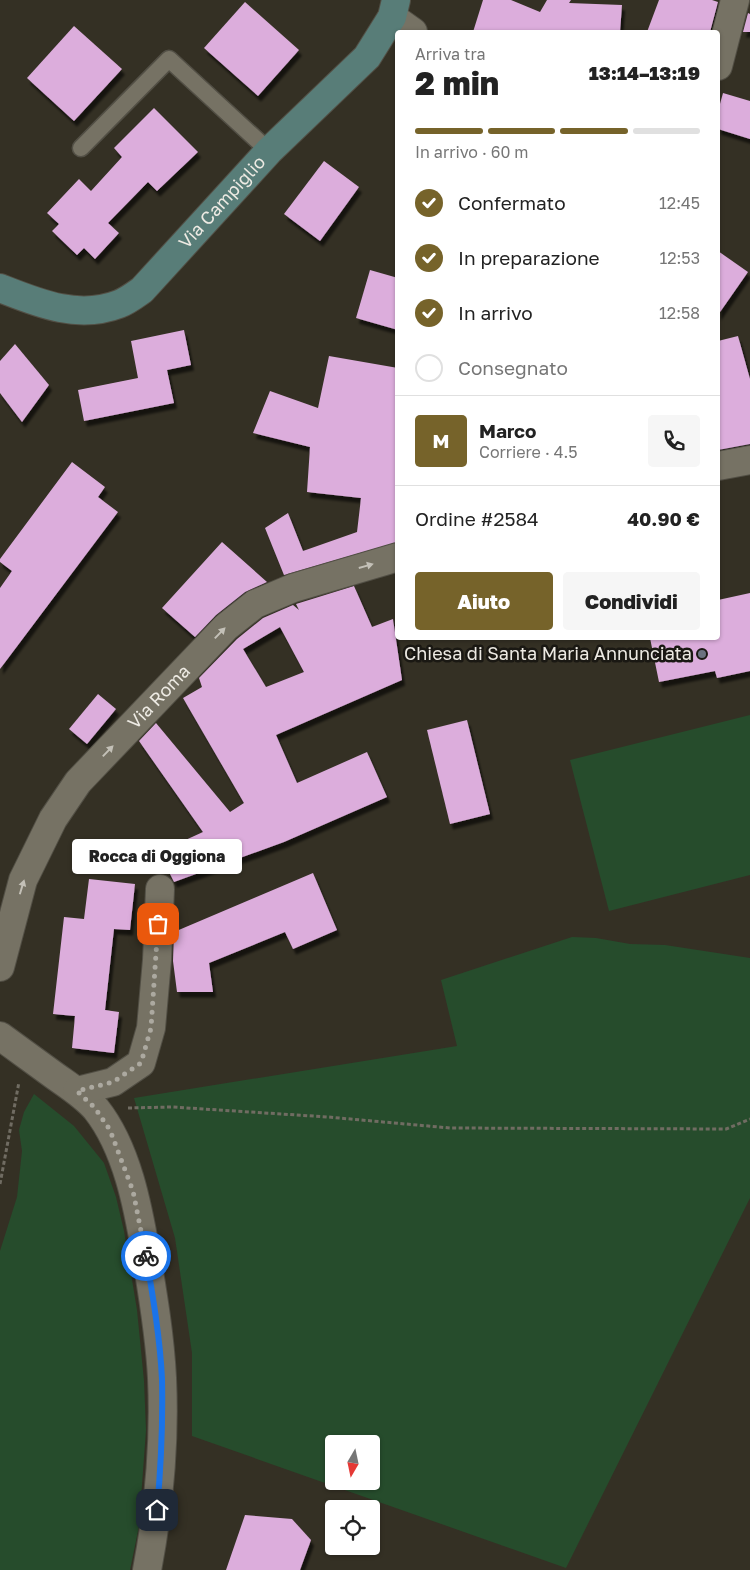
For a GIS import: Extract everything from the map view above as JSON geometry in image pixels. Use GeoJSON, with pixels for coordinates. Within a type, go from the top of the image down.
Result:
{"type":"FeatureCollection","features":[{"type":"Feature","properties":{"kind":"street"},"geometry":{"type":"LineString","coordinates":[[720,58],[735,0]]}},
{"type":"Feature","properties":{"kind":"street","name":"Via Campiglio"},"geometry":{"type":"LineString","coordinates":[[0,288],[42,304],[67,310],[94,311],[120,304],[142,290],[270,151],[367,57],[400,16]]}},
{"type":"Feature","properties":{"kind":"street"},"geometry":{"type":"LineString","coordinates":[[720,466],[750,460]]}},
{"type":"Feature","properties":{"kind":"street","name":"Via Roma"},"geometry":{"type":"LineString","coordinates":[[0,967],[24,880],[53,819],[78,782],[226,626],[256,604],[292,588],[395,558]]}},
{"type":"Feature","properties":{"kind":"street"},"geometry":{"type":"LineString","coordinates":[[86,1100],[141,1063],[151,1028],[157,960],[160,889]]}},
{"type":"Feature","properties":{"kind":"street"},"geometry":{"type":"LineString","coordinates":[[0,1036],[86,1100],[110,1130],[133,1191],[142,1228],[155,1307],[162,1378],[160,1477],[155,1527],[147,1570]]}},
{"type":"Feature","properties":{"kind":"lane"},"geometry":{"type":"LineString","coordinates":[[81,148],[169,59],[270,151]]}},
{"type":"Feature","properties":{"kind":"path"},"geometry":{"type":"LineString","coordinates":[[0,1184],[25,1054]]}},
{"type":"Feature","properties":{"kind":"path"},"geometry":{"type":"LineString","coordinates":[[86,1100],[450,1128],[726,1129],[750,1119]]}},
{"type":"Feature","properties":{"kind":"green space"},"geometry":{"type":"Polygon","coordinates":[[[750,715],[750,875],[609,911],[570,760],[750,715]]]}},
{"type":"Feature","properties":{"kind":"green space"},"geometry":{"type":"Polygon","coordinates":[[[572,937],[596,938],[630,944],[665,945],[750,958],[750,1198],[566,1568],[380,1502],[380,1500],[373,1500],[345,1490],[380,1490],[380,1435],[325,1435],[325,1483],[192,1436],[192,1353],[175,1238],[134,1098],[457,1046],[441,980],[572,937]]]}},
{"type":"Feature","properties":{"kind":"green space"},"geometry":{"type":"Polygon","coordinates":[[[34,1094],[74,1126],[104,1163],[116,1197],[124,1231],[137,1310],[144,1381],[146,1430],[139,1526],[130,1570],[0,1570],[0,1251],[17,1197],[22,1151],[19,1130],[24,1112],[34,1094]]]}},
{"type":"Feature","properties":{"kind":"building"},"geometry":{"type":"Polygon","coordinates":[[[483,0],[511,0],[540,12],[547,0],[571,0],[569,3],[622,5],[620,30],[474,30],[483,0]]]}},
{"type":"Feature","properties":{"kind":"building"},"geometry":{"type":"Polygon","coordinates":[[[659,0],[712,0],[718,2],[711,30],[648,30],[659,0]]]}},
{"type":"Feature","properties":{"kind":"building"},"geometry":{"type":"Polygon","coordinates":[[[245,2],[299,50],[258,96],[204,48],[245,2]]]}},
{"type":"Feature","properties":{"kind":"building"},"geometry":{"type":"Polygon","coordinates":[[[748,13],[750,14],[750,32],[743,32],[748,13]]]}},
{"type":"Feature","properties":{"kind":"building"},"geometry":{"type":"Polygon","coordinates":[[[74,26],[122,69],[74,121],[27,78],[74,26]]]}},
{"type":"Feature","properties":{"kind":"building"},"geometry":{"type":"Polygon","coordinates":[[[723,93],[750,101],[750,139],[720,130],[720,104],[723,93]]]}},
{"type":"Feature","properties":{"kind":"building"},"geometry":{"type":"Polygon","coordinates":[[[154,108],[198,152],[157,191],[148,182],[108,223],[119,233],[95,259],[84,248],[77,255],[52,231],[59,224],[47,213],[79,179],[91,191],[122,157],[114,148],[154,108]]]}},
{"type":"Feature","properties":{"kind":"building"},"geometry":{"type":"Polygon","coordinates":[[[324,161],[359,187],[320,241],[284,214],[324,161]]]}},
{"type":"Feature","properties":{"kind":"building"},"geometry":{"type":"Polygon","coordinates":[[[720,252],[748,272],[720,312],[720,252]]]}},
{"type":"Feature","properties":{"kind":"building"},"geometry":{"type":"Polygon","coordinates":[[[370,270],[395,277],[395,329],[356,318],[370,270]]]}},
{"type":"Feature","properties":{"kind":"building"},"geometry":{"type":"Polygon","coordinates":[[[184,330],[191,365],[167,370],[174,403],[84,421],[78,390],[138,378],[131,341],[184,330]]]}},
{"type":"Feature","properties":{"kind":"building"},"geometry":{"type":"Polygon","coordinates":[[[738,336],[750,379],[750,444],[720,450],[720,340],[738,336]]]}},
{"type":"Feature","properties":{"kind":"building"},"geometry":{"type":"Polygon","coordinates":[[[15,344],[49,385],[22,422],[0,393],[0,361],[15,344]]]}},
{"type":"Feature","properties":{"kind":"building"},"geometry":{"type":"Polygon","coordinates":[[[329,356],[395,367],[395,543],[284,575],[265,528],[288,513],[303,551],[357,532],[361,498],[307,492],[310,447],[253,433],[270,391],[318,408],[329,356]]]}},
{"type":"Feature","properties":{"kind":"building"},"geometry":{"type":"Polygon","coordinates":[[[72,462],[105,487],[98,497],[118,512],[0,669],[0,588],[12,571],[0,562],[0,559],[72,462]]]}},
{"type":"Feature","properties":{"kind":"building"},"geometry":{"type":"Polygon","coordinates":[[[222,542],[267,582],[245,592],[216,615],[195,637],[162,608],[222,542]]]}},
{"type":"Feature","properties":{"kind":"building"},"geometry":{"type":"Polygon","coordinates":[[[354,586],[372,627],[393,619],[402,680],[276,735],[297,783],[367,752],[387,797],[284,842],[174,882],[159,852],[203,832],[139,741],[156,723],[230,812],[244,803],[183,698],[202,687],[199,678],[237,639],[263,618],[293,605],[299,610],[296,604],[354,586]],[[280,627],[243,649],[266,687],[304,672],[280,627]]]}},
{"type":"Feature","properties":{"kind":"building","name":"Chiesa di Santa Maria Annunciata"},"geometry":{"type":"Polygon","coordinates":[[[750,593],[750,671],[717,678],[715,671],[659,682],[650,640],[720,640],[720,600],[750,593]]]}},
{"type":"Feature","properties":{"kind":"building"},"geometry":{"type":"Polygon","coordinates":[[[98,694],[116,709],[87,744],[69,729],[98,694]]]}},
{"type":"Feature","properties":{"kind":"building"},"geometry":{"type":"Polygon","coordinates":[[[467,720],[490,814],[450,824],[427,730],[467,720]]]}},
{"type":"Feature","properties":{"kind":"building"},"geometry":{"type":"Polygon","coordinates":[[[313,873],[337,930],[293,949],[285,932],[209,963],[213,992],[177,992],[173,961],[174,932],[313,873]]]}},
{"type":"Feature","properties":{"kind":"building"},"geometry":{"type":"Polygon","coordinates":[[[89,879],[135,884],[130,930],[114,929],[105,1010],[119,1012],[114,1053],[72,1048],[75,1016],[53,1014],[64,917],[84,919],[89,879]]]}},
{"type":"Feature","properties":{"kind":"building"},"geometry":{"type":"Polygon","coordinates":[[[245,1515],[292,1519],[311,1540],[300,1570],[226,1570],[245,1515]]]}},
{"type":"Feature","properties":{"kind":"way so far"},"geometry":{"type":"LineString","coordinates":[[146,1256],[142,1228],[133,1191],[122,1158],[110,1130],[95,1108],[77,1091],[113,1082],[141,1063],[151,1028],[158,924]]}},
{"type":"Feature","properties":{"kind":"place","name":"Chiesa di Santa Maria Annunciata"},"geometry":{"type":"Point","coordinates":[702,654]}},
{"type":"Feature","properties":{"kind":"place","name":"Rocca di Oggiona"},"geometry":{"type":"Point","coordinates":[158,924]}},
{"type":"Feature","properties":{"kind":"route"},"geometry":{"type":"LineString","coordinates":[[146,1256],[155,1307],[162,1378],[162,1444],[157,1510]]}}]}
